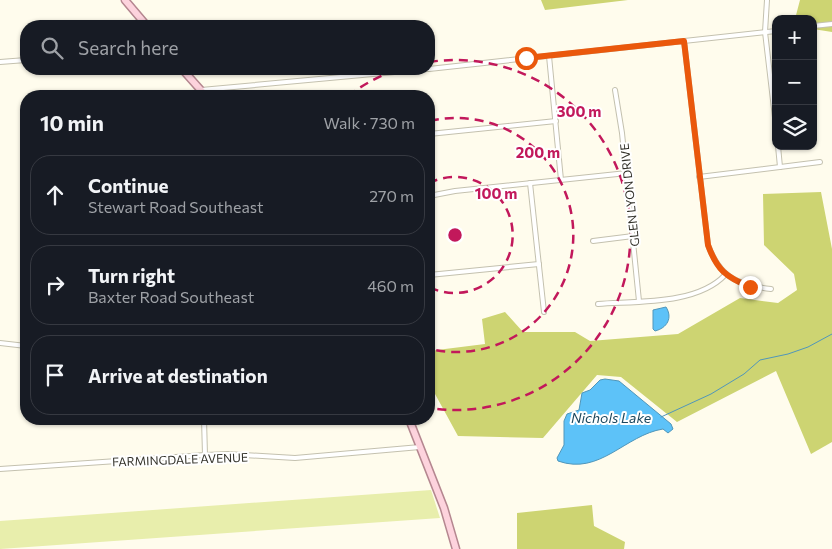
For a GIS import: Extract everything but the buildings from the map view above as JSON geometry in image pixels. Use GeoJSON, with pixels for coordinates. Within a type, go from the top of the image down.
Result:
{"type":"FeatureCollection","features":[{"type":"Feature","properties":{"kind":"main road"},"geometry":{"type":"LineString","coordinates":[[125,0],[142,20]]}},
{"type":"Feature","properties":{"kind":"main road"},"geometry":{"type":"LineString","coordinates":[[187,75],[201,90]]}},
{"type":"Feature","properties":{"kind":"main road"},"geometry":{"type":"LineString","coordinates":[[411,425],[444,508],[456,549]]}},
{"type":"Feature","properties":{"kind":"street"},"geometry":{"type":"LineString","coordinates":[[767,0],[765,32],[774,105]]}},
{"type":"Feature","properties":{"kind":"street"},"geometry":{"type":"LineString","coordinates":[[817,26],[832,24]]}},
{"type":"Feature","properties":{"kind":"street"},"geometry":{"type":"LineString","coordinates":[[435,68],[772,31]]}},
{"type":"Feature","properties":{"kind":"street"},"geometry":{"type":"LineString","coordinates":[[684,41],[699,177],[708,245],[712,258],[725,275],[750,287],[771,289]]}},
{"type":"Feature","properties":{"kind":"street"},"geometry":{"type":"LineString","coordinates":[[549,56],[561,180]]}},
{"type":"Feature","properties":{"kind":"street"},"geometry":{"type":"LineString","coordinates":[[0,62],[20,60]]}},
{"type":"Feature","properties":{"kind":"street"},"geometry":{"type":"LineString","coordinates":[[201,90],[363,75]]}},
{"type":"Feature","properties":{"kind":"street","name":"GLEN LYON DRIVE"},"geometry":{"type":"LineString","coordinates":[[615,90],[627,173],[639,301]]}},
{"type":"Feature","properties":{"kind":"street"},"geometry":{"type":"LineString","coordinates":[[435,133],[556,121]]}},
{"type":"Feature","properties":{"kind":"street"},"geometry":{"type":"LineString","coordinates":[[778,150],[780,167]]}},
{"type":"Feature","properties":{"kind":"street"},"geometry":{"type":"LineString","coordinates":[[699,177],[820,162]]}},
{"type":"Feature","properties":{"kind":"street"},"geometry":{"type":"LineString","coordinates":[[435,194],[627,173]]}},
{"type":"Feature","properties":{"kind":"street"},"geometry":{"type":"LineString","coordinates":[[530,183],[544,312]]}},
{"type":"Feature","properties":{"kind":"street"},"geometry":{"type":"LineString","coordinates":[[593,242],[633,236]]}},
{"type":"Feature","properties":{"kind":"street"},"geometry":{"type":"LineString","coordinates":[[435,274],[538,264]]}},
{"type":"Feature","properties":{"kind":"street"},"geometry":{"type":"LineString","coordinates":[[598,304],[675,298],[699,292],[712,286],[725,275]]}},
{"type":"Feature","properties":{"kind":"street"},"geometry":{"type":"LineString","coordinates":[[0,343],[20,345]]}},
{"type":"Feature","properties":{"kind":"street"},"geometry":{"type":"LineString","coordinates":[[204,425],[205,455]]}},
{"type":"Feature","properties":{"kind":"street","name":"FARMINGDALE AVENUE"},"geometry":{"type":"LineString","coordinates":[[0,469],[228,454],[295,458],[420,447]]}},
{"type":"Feature","properties":{"kind":"green space"},"geometry":{"type":"Polygon","coordinates":[[[541,0],[628,0],[545,10],[541,0]]]}},
{"type":"Feature","properties":{"kind":"green space"},"geometry":{"type":"Polygon","coordinates":[[[800,0],[832,0],[832,32],[817,30],[817,15],[796,15],[800,0]]]}},
{"type":"Feature","properties":{"kind":"green space"},"geometry":{"type":"Polygon","coordinates":[[[821,192],[832,249],[832,442],[811,454],[776,371],[677,422],[621,377],[597,375],[543,438],[458,436],[435,394],[435,350],[485,344],[482,319],[505,312],[523,332],[575,332],[590,341],[678,334],[740,298],[778,303],[797,290],[794,274],[764,245],[763,194],[821,192]]]}},
{"type":"Feature","properties":{"kind":"green space"},"geometry":{"type":"Polygon","coordinates":[[[431,490],[440,518],[0,549],[0,521],[431,490]]]}},
{"type":"Feature","properties":{"kind":"green space"},"geometry":{"type":"Polygon","coordinates":[[[592,505],[594,526],[625,542],[624,549],[517,549],[517,513],[592,505]]]}},
{"type":"Feature","properties":{"kind":"water"},"geometry":{"type":"Polygon","coordinates":[[[666,307],[669,315],[668,322],[663,328],[655,331],[653,329],[653,310],[666,307]]]}},
{"type":"Feature","properties":{"kind":"water","name":"Nichols Lake"},"geometry":{"type":"Polygon","coordinates":[[[600,380],[619,381],[671,424],[673,429],[668,433],[663,429],[649,433],[600,459],[587,463],[573,464],[558,461],[557,458],[564,445],[564,421],[567,414],[579,410],[582,393],[590,390],[600,380]]]}},
{"type":"Feature","properties":{"kind":"waterway"},"geometry":{"type":"LineString","coordinates":[[661,417],[711,394],[744,374],[760,360],[788,354],[808,347],[832,334]]}},
{"type":"Feature","properties":{"kind":"route"},"geometry":{"type":"LineString","coordinates":[[526,58],[684,41],[708,245],[712,258],[725,275],[750,287]]}}]}
